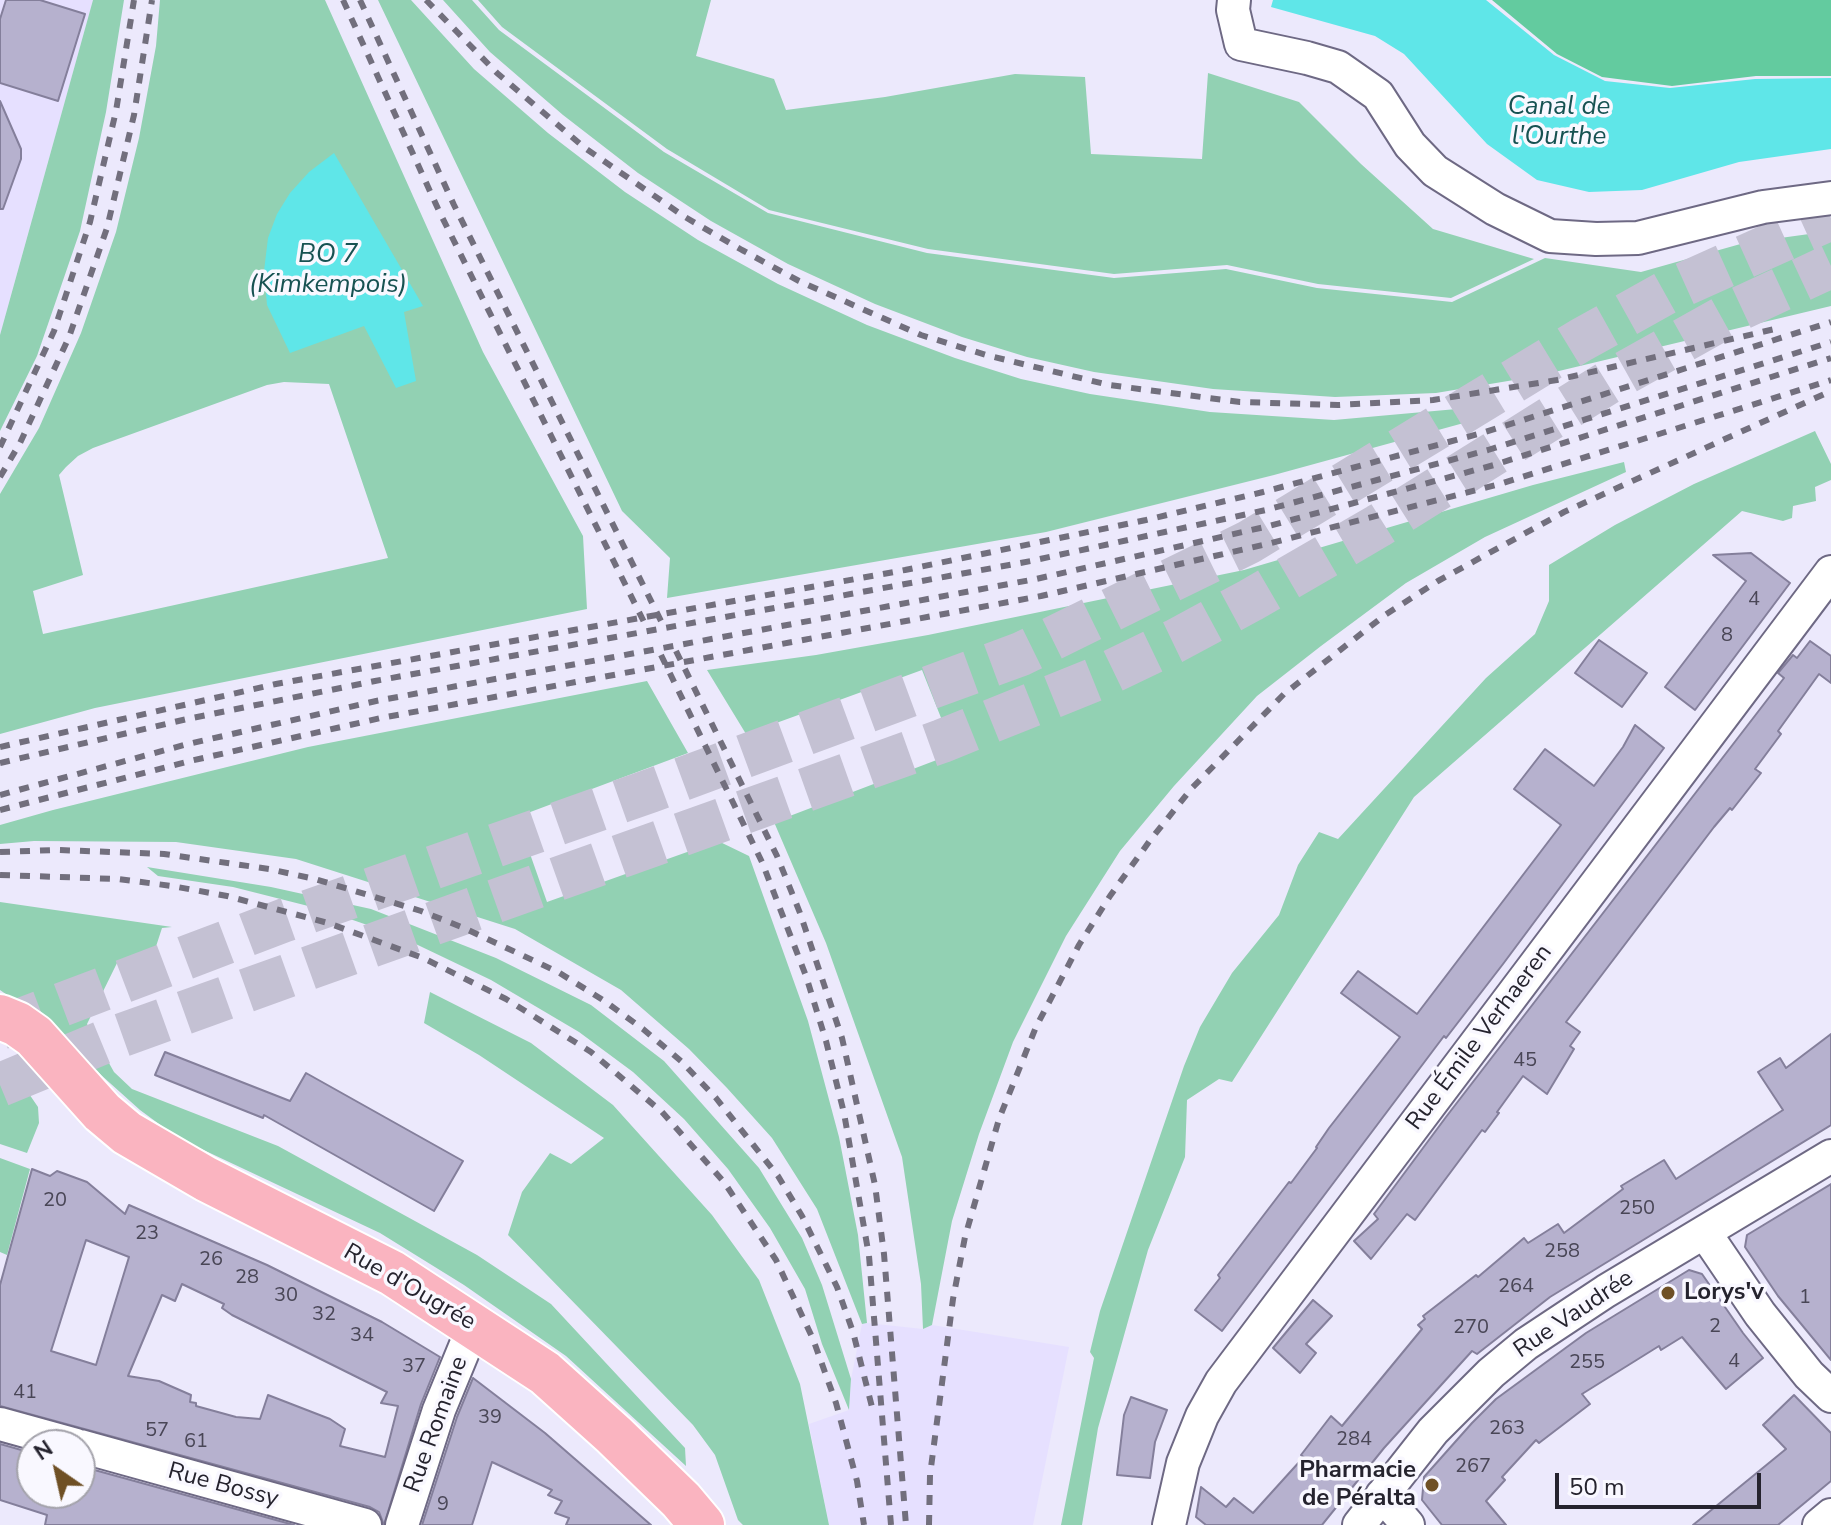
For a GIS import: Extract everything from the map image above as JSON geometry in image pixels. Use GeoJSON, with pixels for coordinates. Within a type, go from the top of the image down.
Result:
{"type":"FeatureCollection","features":[{"type":"Feature","properties":{"kind":"main road","name":"Rue d'Ougrée"},"geometry":{"type":"LineString","coordinates":[[0,1017],[34,1036],[86,1094],[127,1133],[392,1273],[545,1373],[614,1435],[681,1500],[702,1525]]}},
{"type":"Feature","properties":{"kind":"main road","name":"Rue d'Ougrée"},"geometry":{"type":"LineString","coordinates":[[0,1046],[86,1094]]}},
{"type":"Feature","properties":{"kind":"street"},"geometry":{"type":"LineString","coordinates":[[1234,0],[1233,10],[1241,44],[1338,67],[1378,95],[1410,145],[1435,171],[1495,209],[1550,236],[1638,238],[1763,207],[1831,198]]}},
{"type":"Feature","properties":{"kind":"street","name":"Rue Émile Verhaeren"},"geometry":{"type":"LineString","coordinates":[[1169,1525],[1183,1463],[1202,1416],[1221,1382],[1831,572]]}},
{"type":"Feature","properties":{"kind":"street","name":"Rue Vaudrée"},"geometry":{"type":"LineString","coordinates":[[1359,1525],[1433,1431],[1491,1373],[1526,1344],[1606,1291],[1831,1156]]}},
{"type":"Feature","properties":{"kind":"street"},"geometry":{"type":"LineString","coordinates":[[1705,1233],[1760,1314],[1809,1375],[1831,1396]]}},
{"type":"Feature","properties":{"kind":"street","name":"Rue Romaine"},"geometry":{"type":"LineString","coordinates":[[402,1525],[439,1410],[474,1325]]}},
{"type":"Feature","properties":{"kind":"street","name":"Rue Bossy"},"geometry":{"type":"LineString","coordinates":[[96,1451],[365,1525]]}},
{"type":"Feature","properties":{"kind":"street"},"geometry":{"type":"LineString","coordinates":[[1382,1495],[1408,1525]]}},
{"type":"Feature","properties":{"kind":"street"},"geometry":{"type":"LineString","coordinates":[[1819,1525],[1831,1515]]}},
{"type":"Feature","properties":{"kind":"shaded area"},"geometry":{"type":"Polygon","coordinates":[[[0,0],[93,0],[0,335],[0,0]]]}},
{"type":"Feature","properties":{"kind":"shaded area"},"geometry":{"type":"Polygon","coordinates":[[[93,0],[124,0],[106,112],[80,231],[37,356],[0,431],[0,335],[93,0]]]}},
{"type":"Feature","properties":{"kind":"shaded area"},"geometry":{"type":"Polygon","coordinates":[[[160,0],[325,0],[483,352],[583,536],[587,609],[95,708],[0,734],[0,494],[39,428],[81,333],[116,232],[139,138],[156,46],[160,0]],[[284,382],[267,385],[78,456],[59,475],[83,575],[33,591],[43,634],[388,558],[329,384],[284,382]]]}},
{"type":"Feature","properties":{"kind":"shaded area"},"geometry":{"type":"Polygon","coordinates":[[[378,0],[411,0],[474,69],[548,133],[625,192],[698,240],[778,284],[867,325],[1021,379],[1090,394],[1210,412],[1334,420],[1479,407],[1482,418],[1274,475],[1046,532],[667,598],[670,558],[622,511],[378,0]]]}},
{"type":"Feature","properties":{"kind":"shaded area"},"geometry":{"type":"Polygon","coordinates":[[[443,0],[472,0],[499,30],[664,152],[768,213],[927,253],[1114,278],[1226,269],[1317,288],[1452,302],[1545,258],[1641,272],[1744,243],[1831,231],[1831,306],[1538,376],[1436,393],[1335,397],[1213,389],[1094,372],[1027,357],[962,337],[875,304],[788,264],[711,221],[638,173],[563,115],[490,52],[443,0]]]}},
{"type":"Feature","properties":{"kind":"shaded area"},"geometry":{"type":"Polygon","coordinates":[[[478,0],[711,0],[696,56],[774,79],[786,110],[885,97],[1015,74],[1085,77],[1091,154],[1202,159],[1208,73],[1299,102],[1433,229],[1534,259],[1451,298],[1318,284],[1227,265],[1114,274],[928,249],[769,210],[667,149],[502,27],[478,0]]]}},
{"type":"Feature","properties":{"kind":"shaded area"},"geometry":{"type":"Polygon","coordinates":[[[1492,0],[1831,0],[1831,76],[1756,76],[1672,86],[1602,77],[1557,54],[1492,0]]]}},
{"type":"Feature","properties":{"kind":"shaded area"},"geometry":{"type":"Polygon","coordinates":[[[1815,431],[1831,464],[1831,480],[1815,487],[1816,501],[1793,506],[1792,518],[1783,521],[1742,511],[1414,797],[1232,1082],[1219,1079],[1187,1100],[1185,1157],[1148,1250],[1098,1428],[1082,1525],[1061,1525],[1094,1358],[1090,1352],[1100,1311],[1184,1066],[1200,1027],[1232,973],[1279,915],[1298,865],[1319,832],[1338,839],[1486,678],[1535,634],[1549,601],[1549,565],[1615,525],[1694,484],[1815,431]]]}},
{"type":"Feature","properties":{"kind":"shaded area"},"geometry":{"type":"Polygon","coordinates":[[[1624,462],[1626,472],[1485,537],[1406,583],[1321,646],[1257,696],[1174,786],[1120,851],[1066,936],[1013,1042],[979,1134],[952,1221],[932,1325],[923,1329],[921,1284],[902,1157],[826,943],[774,822],[955,753],[922,670],[746,734],[707,670],[928,635],[1244,570],[1533,485],[1624,462]]]}},
{"type":"Feature","properties":{"kind":"shaded area"},"geometry":{"type":"Polygon","coordinates":[[[647,681],[688,753],[517,817],[547,902],[718,841],[749,856],[808,1021],[839,1137],[858,1235],[867,1323],[862,1324],[817,1209],[772,1138],[689,1049],[621,990],[515,929],[296,859],[176,842],[34,841],[0,844],[0,825],[53,810],[308,747],[647,681]]]}},
{"type":"Feature","properties":{"kind":"shaded area"},"geometry":{"type":"Polygon","coordinates":[[[147,867],[271,887],[371,909],[496,958],[591,1005],[664,1061],[759,1168],[802,1238],[822,1285],[851,1379],[849,1410],[822,1344],[805,1289],[770,1228],[728,1169],[684,1119],[633,1072],[579,1032],[491,980],[399,936],[324,910],[233,887],[158,876],[147,867]]]}},
{"type":"Feature","properties":{"kind":"shaded area"},"geometry":{"type":"Polygon","coordinates":[[[0,902],[172,927],[162,928],[148,971],[117,963],[87,1024],[114,1072],[132,1089],[278,1146],[477,1255],[551,1304],[685,1448],[686,1466],[566,1356],[464,1285],[380,1233],[178,1138],[140,1110],[101,1075],[63,1034],[0,990],[0,902]]]}},
{"type":"Feature","properties":{"kind":"shaded area"},"geometry":{"type":"Polygon","coordinates":[[[430,992],[531,1043],[613,1105],[712,1215],[759,1280],[800,1384],[829,1525],[743,1525],[738,1520],[715,1455],[693,1425],[508,1235],[522,1192],[550,1153],[571,1164],[604,1138],[479,1055],[424,1023],[430,992]]]}},
{"type":"Feature","properties":{"kind":"shaded area"},"geometry":{"type":"Polygon","coordinates":[[[0,1076],[23,1085],[38,1107],[39,1123],[27,1153],[0,1144],[0,1076]]]}},
{"type":"Feature","properties":{"kind":"shaded area"},"geometry":{"type":"Polygon","coordinates":[[[0,1158],[30,1169],[7,1255],[0,1252],[0,1158]]]}},
{"type":"Feature","properties":{"kind":"shaded area"},"geometry":{"type":"Polygon","coordinates":[[[862,1324],[923,1329],[932,1325],[1069,1347],[1033,1525],[829,1525],[809,1424],[849,1410],[851,1379],[862,1324]]]}},
{"type":"Feature","properties":{"kind":"water","name":"Canal de l'Ourthe"},"geometry":{"type":"Polygon","coordinates":[[[1273,0],[1486,0],[1554,55],[1605,81],[1670,88],[1755,79],[1831,78],[1831,149],[1739,162],[1642,190],[1589,192],[1537,180],[1487,144],[1404,54],[1375,36],[1271,7],[1273,0]]]}},
{"type":"Feature","properties":{"kind":"water","name":"BO 7 (Kimkempois)"},"geometry":{"type":"Polygon","coordinates":[[[334,153],[423,306],[404,312],[416,381],[396,388],[364,326],[290,353],[267,305],[264,271],[268,238],[277,214],[309,172],[334,153]]]}},
{"type":"Feature","properties":{"kind":"building"},"geometry":{"type":"Polygon","coordinates":[[[6,0],[40,0],[85,14],[58,101],[0,83],[0,19],[6,0]]]}},
{"type":"Feature","properties":{"kind":"building"},"geometry":{"type":"Polygon","coordinates":[[[0,101],[21,149],[21,159],[3,209],[0,209],[0,101]]]}},
{"type":"Feature","properties":{"kind":"building"},"geometry":{"type":"Polygon","coordinates":[[[1751,553],[1790,583],[1695,710],[1665,687],[1746,581],[1713,555],[1751,553]]]}},
{"type":"Feature","properties":{"kind":"building"},"geometry":{"type":"Polygon","coordinates":[[[1599,640],[1647,673],[1622,707],[1575,673],[1599,640]]]}},
{"type":"Feature","properties":{"kind":"building"},"geometry":{"type":"Polygon","coordinates":[[[1810,641],[1831,656],[1831,683],[1819,674],[1755,769],[1761,773],[1732,810],[1730,808],[1714,827],[1566,1022],[1580,1032],[1570,1046],[1574,1049],[1547,1094],[1523,1076],[1485,1132],[1482,1130],[1415,1220],[1407,1214],[1371,1259],[1354,1241],[1378,1219],[1374,1214],[1446,1117],[1784,678],[1778,673],[1793,655],[1797,658],[1810,641]]]}},
{"type":"Feature","properties":{"kind":"building"},"geometry":{"type":"Polygon","coordinates":[[[1635,725],[1664,748],[1222,1331],[1195,1310],[1220,1278],[1218,1275],[1400,1037],[1341,993],[1358,971],[1417,1014],[1561,825],[1514,789],[1545,749],[1594,786],[1635,725]]]}},
{"type":"Feature","properties":{"kind":"building"},"geometry":{"type":"Polygon","coordinates":[[[1831,1034],[1831,1125],[1550,1297],[1477,1354],[1472,1351],[1384,1448],[1322,1525],[1206,1525],[1196,1517],[1201,1487],[1226,1507],[1234,1498],[1253,1513],[1301,1460],[1312,1464],[1301,1455],[1331,1416],[1342,1426],[1422,1329],[1418,1325],[1425,1319],[1423,1316],[1476,1275],[1478,1277],[1524,1238],[1528,1243],[1558,1224],[1564,1233],[1623,1189],[1621,1186],[1664,1160],[1676,1179],[1783,1110],[1758,1072],[1780,1058],[1786,1068],[1831,1034]]]}},
{"type":"Feature","properties":{"kind":"building"},"geometry":{"type":"Polygon","coordinates":[[[165,1052],[290,1101],[306,1073],[463,1161],[434,1211],[264,1115],[263,1118],[155,1075],[165,1052]]]}},
{"type":"Feature","properties":{"kind":"building"},"geometry":{"type":"Polygon","coordinates":[[[32,1169],[50,1176],[57,1171],[87,1182],[125,1214],[129,1205],[267,1265],[382,1322],[440,1357],[421,1404],[384,1525],[379,1512],[370,1507],[96,1432],[96,1429],[84,1429],[0,1406],[0,1285],[32,1169]],[[86,1240],[51,1351],[96,1365],[129,1257],[86,1240]],[[182,1284],[175,1301],[162,1295],[128,1376],[159,1381],[191,1395],[190,1402],[196,1403],[196,1406],[236,1417],[260,1419],[268,1395],[330,1419],[345,1429],[340,1446],[385,1457],[398,1406],[381,1403],[387,1392],[232,1315],[222,1308],[224,1304],[182,1284]]]}},
{"type":"Feature","properties":{"kind":"building"},"geometry":{"type":"Polygon","coordinates":[[[1831,1184],[1831,1360],[1778,1296],[1745,1247],[1747,1235],[1831,1184]]]}},
{"type":"Feature","properties":{"kind":"building"},"geometry":{"type":"Polygon","coordinates":[[[1689,1270],[1702,1274],[1763,1358],[1726,1389],[1682,1337],[1661,1350],[1659,1346],[1582,1394],[1590,1404],[1539,1443],[1536,1440],[1502,1477],[1505,1480],[1486,1501],[1506,1525],[1442,1525],[1422,1500],[1424,1477],[1472,1423],[1496,1399],[1586,1333],[1689,1270]]]}},
{"type":"Feature","properties":{"kind":"building"},"geometry":{"type":"Polygon","coordinates":[[[1313,1300],[1332,1316],[1306,1344],[1316,1353],[1300,1373],[1273,1348],[1313,1300]]]}},
{"type":"Feature","properties":{"kind":"building"},"geometry":{"type":"Polygon","coordinates":[[[473,1378],[545,1433],[651,1525],[566,1525],[569,1518],[555,1513],[562,1501],[548,1495],[552,1490],[492,1462],[472,1525],[422,1525],[473,1378]]]}},
{"type":"Feature","properties":{"kind":"building"},"geometry":{"type":"Polygon","coordinates":[[[1794,1395],[1831,1433],[1831,1481],[1778,1525],[1693,1525],[1786,1449],[1763,1425],[1794,1395]]]}},
{"type":"Feature","properties":{"kind":"building"},"geometry":{"type":"Polygon","coordinates":[[[1131,1397],[1167,1410],[1155,1442],[1150,1478],[1117,1475],[1124,1415],[1131,1397]]]}},
{"type":"Feature","properties":{"kind":"building"},"geometry":{"type":"Polygon","coordinates":[[[0,1444],[16,1448],[16,1505],[0,1500],[0,1444]]]}},
{"type":"Feature","properties":{"kind":"building"},"geometry":{"type":"Polygon","coordinates":[[[96,1470],[294,1525],[45,1525],[47,1515],[28,1509],[96,1509],[96,1470]]]}},
{"type":"Feature","properties":{"kind":"tunnel"},"geometry":{"type":"LineString","coordinates":[[0,1028],[285,920],[650,791],[1021,654],[1249,542],[1581,340],[1669,291],[1831,218]]}},
{"type":"Feature","properties":{"kind":"tunnel"},"geometry":{"type":"LineString","coordinates":[[0,1085],[111,1039],[942,741],[1096,679],[1251,600],[1378,526],[1612,380],[1741,308],[1831,266]]}},
{"type":"Feature","properties":{"kind":"railway"},"geometry":{"type":"LineString","coordinates":[[0,447],[54,331],[90,222],[116,111],[134,0]]}},
{"type":"Feature","properties":{"kind":"railway"},"geometry":{"type":"LineString","coordinates":[[0,477],[20,443],[69,337],[107,228],[134,115],[152,0]]}},
{"type":"Feature","properties":{"kind":"railway"},"geometry":{"type":"LineString","coordinates":[[343,0],[439,211],[646,626]]}},
{"type":"Feature","properties":{"kind":"railway"},"geometry":{"type":"LineString","coordinates":[[360,0],[454,205],[662,623]]}},
{"type":"Feature","properties":{"kind":"railway"},"geometry":{"type":"LineString","coordinates":[[426,0],[497,73],[585,148],[685,217],[742,250],[799,281],[921,335],[986,355],[1109,385],[1240,402],[1338,405],[1433,400],[1557,380],[1779,328]]}},
{"type":"Feature","properties":{"kind":"railway"},"geometry":{"type":"LineString","coordinates":[[0,747],[276,684],[905,570],[1146,520],[1482,433],[1831,322]]}},
{"type":"Feature","properties":{"kind":"railway"},"geometry":{"type":"LineString","coordinates":[[0,763],[187,719],[375,681],[1031,561],[1266,510],[1488,450],[1831,342]]}},
{"type":"Feature","properties":{"kind":"railway"},"geometry":{"type":"LineString","coordinates":[[0,795],[184,745],[376,701],[1036,579],[1269,526],[1494,465],[1831,358]]}},
{"type":"Feature","properties":{"kind":"railway"},"geometry":{"type":"LineString","coordinates":[[0,810],[190,761],[381,718],[1041,596],[1271,543],[1500,484],[1831,380]]}},
{"type":"Feature","properties":{"kind":"railway"},"geometry":{"type":"LineString","coordinates":[[929,1525],[930,1475],[953,1299],[965,1237],[999,1119],[1036,1027],[1079,945],[1151,839],[1192,788],[1284,694],[1385,615],[1438,581],[1564,512],[1831,391]]}},
{"type":"Feature","properties":{"kind":"railway"},"geometry":{"type":"LineString","coordinates":[[676,651],[777,856],[800,913],[842,1038],[875,1185],[884,1254],[906,1525]]}},
{"type":"Feature","properties":{"kind":"railway"},"geometry":{"type":"LineString","coordinates":[[661,655],[762,862],[806,976],[826,1041],[844,1113],[869,1256],[891,1525]]}},
{"type":"Feature","properties":{"kind":"railway"},"geometry":{"type":"LineString","coordinates":[[0,852],[58,850],[164,854],[315,879],[421,911],[464,928],[558,972],[603,1000],[681,1061],[716,1098],[778,1176],[802,1216],[837,1287],[853,1332],[873,1411]]}},
{"type":"Feature","properties":{"kind":"railway"},"geometry":{"type":"LineString","coordinates":[[0,875],[118,879],[172,886],[227,896],[328,923],[423,958],[506,999],[591,1052],[662,1112],[724,1182],[776,1260],[813,1339],[836,1403],[857,1481],[864,1525]]}},
{"type":"Feature","properties":{"kind":"place","name":"Lorys'v"},"geometry":{"type":"Point","coordinates":[1668,1293]}},
{"type":"Feature","properties":{"kind":"place","name":"Pharmacie de Péralta"},"geometry":{"type":"Point","coordinates":[1432,1485]}}]}
